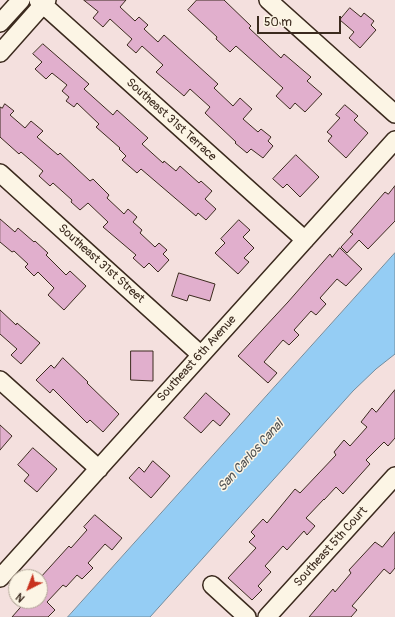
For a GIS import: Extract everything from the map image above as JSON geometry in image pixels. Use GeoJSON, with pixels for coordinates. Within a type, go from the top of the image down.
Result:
{"type":"FeatureCollection","features":[{"type":"Feature","properties":{"kind":"street"},"geometry":{"type":"LineString","coordinates":[[0,23],[21,0]]}},
{"type":"Feature","properties":{"kind":"street"},"geometry":{"type":"LineString","coordinates":[[268,0],[395,114]]}},
{"type":"Feature","properties":{"kind":"street"},"geometry":{"type":"LineString","coordinates":[[0,53],[43,2]]}},
{"type":"Feature","properties":{"kind":"street","name":"Southeast 31st Terrace"},"geometry":{"type":"LineString","coordinates":[[43,2],[305,240]]}},
{"type":"Feature","properties":{"kind":"street","name":"Southeast 6th Avenue"},"geometry":{"type":"LineString","coordinates":[[0,578],[395,140]]}},
{"type":"Feature","properties":{"kind":"street","name":"Southeast 31st Street"},"geometry":{"type":"LineString","coordinates":[[0,173],[201,355]]}},
{"type":"Feature","properties":{"kind":"street"},"geometry":{"type":"LineString","coordinates":[[0,380],[99,469]]}},
{"type":"Feature","properties":{"kind":"street","name":"Southeast 5th Court"},"geometry":{"type":"LineString","coordinates":[[267,617],[395,476]]}},
{"type":"Feature","properties":{"kind":"street"},"geometry":{"type":"LineString","coordinates":[[212,585],[247,617]]}},
{"type":"Feature","properties":{"kind":"water","name":"San Carlos Canal"},"geometry":{"type":"Polygon","coordinates":[[[395,253],[395,354],[376,369],[353,391],[150,617],[68,617],[395,253]]]}},
{"type":"Feature","properties":{"kind":"building"},"geometry":{"type":"Polygon","coordinates":[[[84,0],[126,0],[120,7],[135,21],[139,17],[148,25],[144,29],[158,42],[164,35],[218,84],[214,88],[233,106],[240,98],[252,109],[243,119],[258,132],[261,129],[271,137],[268,141],[273,146],[263,158],[251,149],[247,153],[205,113],[210,107],[190,89],[184,96],[156,72],[163,65],[142,46],[136,53],[127,45],[132,39],[110,19],[103,27],[93,18],[98,12],[84,0]]]}},
{"type":"Feature","properties":{"kind":"building"},"geometry":{"type":"Polygon","coordinates":[[[197,0],[224,0],[251,26],[249,28],[281,58],[284,54],[311,77],[307,81],[322,94],[305,112],[295,103],[290,109],[276,96],[283,88],[236,46],[230,52],[216,39],[217,37],[188,10],[197,0]]]}},
{"type":"Feature","properties":{"kind":"building"},"geometry":{"type":"Polygon","coordinates":[[[350,8],[361,17],[364,13],[374,21],[371,25],[376,30],[360,48],[349,38],[354,32],[340,20],[350,8]]]}},
{"type":"Feature","properties":{"kind":"building"},"geometry":{"type":"Polygon","coordinates":[[[43,44],[89,84],[84,89],[113,115],[117,110],[148,138],[142,144],[163,163],[164,161],[176,171],[180,166],[199,183],[201,181],[212,191],[205,199],[216,209],[206,220],[198,213],[196,216],[141,169],[137,173],[122,160],[126,156],[119,149],[120,148],[96,127],[99,124],[77,103],[74,107],[66,101],[69,97],[62,91],[67,85],[52,73],[46,79],[35,69],[42,62],[33,54],[43,44]]]}},
{"type":"Feature","properties":{"kind":"building"},"geometry":{"type":"Polygon","coordinates":[[[5,104],[14,111],[10,115],[25,128],[31,121],[43,131],[37,137],[58,155],[60,153],[90,181],[93,179],[109,195],[107,198],[124,214],[128,209],[137,217],[133,222],[142,230],[140,233],[155,247],[159,243],[167,250],[163,254],[169,260],[158,272],[149,263],[144,268],[133,258],[136,255],[103,227],[108,222],[88,203],[80,210],[71,202],[72,200],[53,183],[50,186],[39,176],[43,171],[21,152],[19,154],[0,137],[0,107],[2,108],[5,104]]]}},
{"type":"Feature","properties":{"kind":"building"},"geometry":{"type":"Polygon","coordinates":[[[345,105],[358,116],[354,120],[368,133],[346,158],[328,141],[332,136],[327,132],[340,118],[336,115],[345,105]]]}},
{"type":"Feature","properties":{"kind":"building"},"geometry":{"type":"Polygon","coordinates":[[[296,155],[319,177],[300,197],[287,184],[283,188],[273,179],[296,155]]]}},
{"type":"Feature","properties":{"kind":"building"},"geometry":{"type":"Polygon","coordinates":[[[395,186],[395,221],[368,249],[359,240],[347,253],[341,247],[353,234],[350,232],[385,192],[388,194],[395,186]]]}},
{"type":"Feature","properties":{"kind":"building"},"geometry":{"type":"Polygon","coordinates":[[[0,219],[15,232],[18,228],[34,242],[35,241],[48,253],[46,255],[66,275],[70,271],[86,286],[64,310],[48,295],[54,288],[38,272],[34,276],[25,267],[28,264],[14,251],[12,252],[0,242],[0,219]]]}},
{"type":"Feature","properties":{"kind":"building"},"geometry":{"type":"Polygon","coordinates":[[[239,220],[250,230],[243,237],[254,248],[244,258],[249,262],[238,274],[215,253],[225,243],[221,239],[239,220]]]}},
{"type":"Feature","properties":{"kind":"building"},"geometry":{"type":"Polygon","coordinates":[[[340,248],[362,269],[346,286],[337,279],[320,298],[326,304],[316,315],[311,311],[294,330],[299,335],[289,345],[283,340],[264,362],[277,373],[268,383],[238,356],[330,254],[332,257],[340,248]]]}},
{"type":"Feature","properties":{"kind":"building"},"geometry":{"type":"Polygon","coordinates":[[[179,273],[215,284],[210,301],[189,295],[187,301],[172,296],[179,273]]]}},
{"type":"Feature","properties":{"kind":"building"},"geometry":{"type":"Polygon","coordinates":[[[0,310],[16,325],[17,323],[40,343],[21,364],[11,355],[17,349],[0,334],[0,310]]]}},
{"type":"Feature","properties":{"kind":"building"},"geometry":{"type":"Polygon","coordinates":[[[131,351],[153,351],[153,381],[131,380],[131,351]]]}},
{"type":"Feature","properties":{"kind":"building"},"geometry":{"type":"Polygon","coordinates":[[[63,358],[119,414],[103,432],[90,420],[87,423],[53,389],[50,393],[36,380],[51,365],[54,368],[63,358]]]}},
{"type":"Feature","properties":{"kind":"building"},"geometry":{"type":"Polygon","coordinates":[[[395,390],[395,438],[388,446],[384,442],[366,460],[370,464],[343,494],[336,487],[306,518],[315,526],[307,535],[304,531],[287,550],[283,546],[265,566],[271,572],[258,586],[262,590],[252,600],[228,578],[256,548],[249,542],[255,536],[251,532],[263,519],[267,523],[295,489],[300,493],[336,455],[334,452],[344,440],[350,446],[367,427],[361,422],[372,408],[376,412],[395,390]]]}},
{"type":"Feature","properties":{"kind":"building"},"geometry":{"type":"Polygon","coordinates":[[[206,393],[230,414],[220,426],[213,420],[201,433],[184,418],[206,393]]]}},
{"type":"Feature","properties":{"kind":"building"},"geometry":{"type":"Polygon","coordinates":[[[0,425],[12,436],[0,450],[0,425]]]}},
{"type":"Feature","properties":{"kind":"building"},"geometry":{"type":"Polygon","coordinates":[[[33,448],[57,469],[37,492],[24,481],[29,475],[18,465],[33,448]]]}},
{"type":"Feature","properties":{"kind":"building"},"geometry":{"type":"Polygon","coordinates":[[[153,461],[170,476],[151,498],[129,478],[139,467],[144,472],[153,461]]]}},
{"type":"Feature","properties":{"kind":"building"},"geometry":{"type":"Polygon","coordinates":[[[95,515],[122,538],[112,550],[105,544],[88,563],[93,568],[82,579],[77,575],[66,587],[63,585],[48,601],[48,569],[69,546],[71,548],[87,530],[84,527],[95,515]]]}},
{"type":"Feature","properties":{"kind":"building"},"geometry":{"type":"Polygon","coordinates":[[[395,532],[395,568],[390,574],[384,569],[352,606],[357,610],[351,617],[309,617],[333,589],[335,592],[351,573],[349,570],[375,542],[382,547],[395,532]]]}},
{"type":"Feature","properties":{"kind":"building"},"geometry":{"type":"Polygon","coordinates":[[[48,603],[55,610],[48,617],[12,617],[19,609],[48,609],[48,603]]]}}]}
